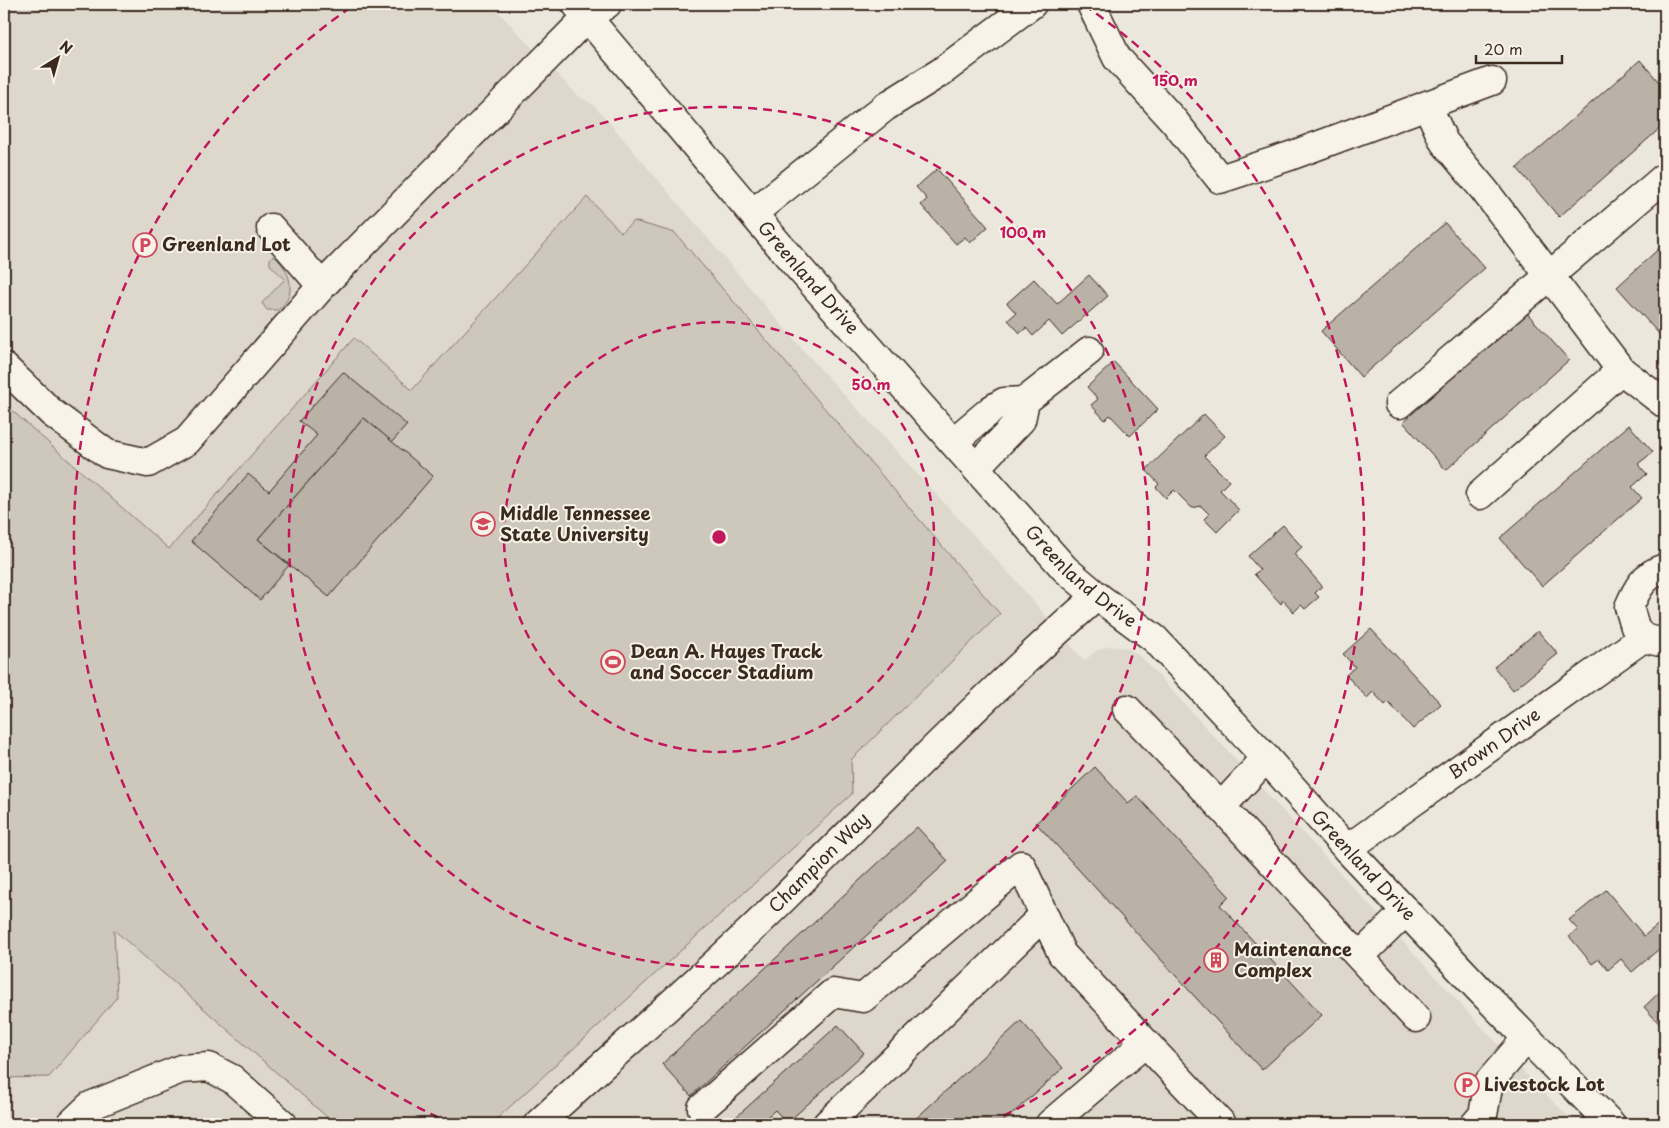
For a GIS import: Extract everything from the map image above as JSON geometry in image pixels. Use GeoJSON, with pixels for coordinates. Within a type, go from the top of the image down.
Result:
{"type":"FeatureCollection","features":[{"type":"Feature","properties":{"kind":"street"},"geometry":{"type":"LineString","coordinates":[[752,213],[885,107],[941,72],[1032,4]]}},
{"type":"Feature","properties":{"kind":"street"},"geometry":{"type":"LineString","coordinates":[[1091,4],[1117,58],[1174,121],[1220,179],[1290,156],[1492,81]]}},
{"type":"Feature","properties":{"kind":"street"},"geometry":{"type":"LineString","coordinates":[[4,367],[52,413],[107,454],[148,463],[187,440],[322,286],[590,8]]}},
{"type":"Feature","properties":{"kind":"street","name":"Greenland Drive"},"geometry":{"type":"LineString","coordinates":[[590,8],[752,213],[1065,569],[1097,596],[1155,639],[1266,758],[1347,849],[1526,1038],[1612,1124]]}},
{"type":"Feature","properties":{"kind":"street"},"geometry":{"type":"LineString","coordinates":[[1427,105],[1444,142],[1485,191],[1621,370],[1665,404]]}},
{"type":"Feature","properties":{"kind":"street"},"geometry":{"type":"LineString","coordinates":[[1400,404],[1665,177]]}},
{"type":"Feature","properties":{"kind":"street"},"geometry":{"type":"LineString","coordinates":[[271,228],[322,286]]}},
{"type":"Feature","properties":{"kind":"street"},"geometry":{"type":"LineString","coordinates":[[953,442],[992,409],[1004,402],[1025,401],[1089,351]]}},
{"type":"Feature","properties":{"kind":"street"},"geometry":{"type":"LineString","coordinates":[[1480,495],[1621,370]]}},
{"type":"Feature","properties":{"kind":"street"},"geometry":{"type":"LineString","coordinates":[[976,467],[1021,420],[1025,401]]}},
{"type":"Feature","properties":{"kind":"street","name":"Brown Drive"},"geometry":{"type":"LineString","coordinates":[[1347,849],[1654,639],[1635,626],[1629,607],[1639,584],[1665,568]]}},
{"type":"Feature","properties":{"kind":"street","name":"Champion Way"},"geometry":{"type":"LineString","coordinates":[[538,1124],[772,909],[1050,637],[1097,596]]}},
{"type":"Feature","properties":{"kind":"street"},"geometry":{"type":"LineString","coordinates":[[1127,709],[1221,807],[1416,1018]]}},
{"type":"Feature","properties":{"kind":"street"},"geometry":{"type":"LineString","coordinates":[[1221,807],[1266,758]]}},
{"type":"Feature","properties":{"kind":"street"},"geometry":{"type":"LineString","coordinates":[[702,1108],[833,993],[862,998],[1021,865],[1062,954],[1222,1124]]}},
{"type":"Feature","properties":{"kind":"street"},"geometry":{"type":"LineString","coordinates":[[1360,956],[1406,911]]}},
{"type":"Feature","properties":{"kind":"street"},"geometry":{"type":"LineString","coordinates":[[827,1124],[1044,915]]}},
{"type":"Feature","properties":{"kind":"street"},"geometry":{"type":"LineString","coordinates":[[1486,1121],[1489,1082],[1526,1038]]}},
{"type":"Feature","properties":{"kind":"street"},"geometry":{"type":"LineString","coordinates":[[1050,1124],[1145,1043]]}},
{"type":"Feature","properties":{"kind":"street"},"geometry":{"type":"LineString","coordinates":[[71,1124],[90,1106],[181,1069],[209,1067],[232,1079],[283,1124]]}},
{"type":"Feature","properties":{"kind":"shaded area","name":"Middle Tennessee State University"},"geometry":{"type":"Polygon","coordinates":[[[4,4],[492,4],[577,95],[592,104],[601,113],[803,350],[1017,582],[1084,661],[1096,651],[1109,646],[1128,648],[1142,658],[1465,1009],[1534,1083],[1576,1124],[4,1124],[4,4]]]}},
{"type":"Feature","properties":{"kind":"shaded area","name":"Dean A. Hayes Track and Soccer Stadium"},"geometry":{"type":"Polygon","coordinates":[[[587,197],[621,232],[634,221],[675,233],[1000,614],[851,760],[852,794],[491,1124],[335,1124],[114,930],[117,997],[49,1077],[4,1078],[4,413],[9,408],[169,549],[354,338],[412,390],[587,197]]]}},
{"type":"Feature","properties":{"kind":"shaded area"},"geometry":{"type":"Polygon","coordinates":[[[274,256],[288,275],[290,290],[284,304],[278,310],[267,310],[262,303],[285,279],[270,265],[270,258],[274,256]]]}},
{"type":"Feature","properties":{"kind":"building"},"geometry":{"type":"Polygon","coordinates":[[[1640,60],[1665,89],[1665,124],[1559,217],[1517,168],[1640,60]]]}},
{"type":"Feature","properties":{"kind":"building"},"geometry":{"type":"Polygon","coordinates":[[[937,169],[988,227],[970,243],[965,237],[956,244],[921,205],[927,199],[916,187],[937,169]]]}},
{"type":"Feature","properties":{"kind":"building"},"geometry":{"type":"Polygon","coordinates":[[[1445,223],[1485,268],[1361,377],[1321,331],[1445,223]]]}},
{"type":"Feature","properties":{"kind":"building"},"geometry":{"type":"Polygon","coordinates":[[[1665,243],[1665,330],[1660,335],[1617,287],[1665,243]]]}},
{"type":"Feature","properties":{"kind":"building"},"geometry":{"type":"Polygon","coordinates":[[[1089,275],[1108,296],[1062,336],[1049,321],[1033,336],[1026,328],[1020,333],[1008,320],[1016,313],[1007,303],[1034,279],[1057,304],[1089,275]]]}},
{"type":"Feature","properties":{"kind":"building"},"geometry":{"type":"Polygon","coordinates":[[[1526,312],[1569,360],[1446,470],[1403,422],[1526,312]]]}},
{"type":"Feature","properties":{"kind":"building"},"geometry":{"type":"Polygon","coordinates":[[[1114,362],[1158,409],[1130,436],[1110,415],[1105,420],[1091,405],[1098,399],[1087,387],[1114,362]]]}},
{"type":"Feature","properties":{"kind":"building"},"geometry":{"type":"Polygon","coordinates":[[[343,372],[407,425],[392,442],[364,418],[258,539],[289,565],[260,600],[191,541],[248,474],[269,491],[317,435],[299,421],[343,372]]]}},
{"type":"Feature","properties":{"kind":"building"},"geometry":{"type":"Polygon","coordinates":[[[1204,414],[1225,436],[1204,456],[1229,481],[1220,490],[1239,510],[1217,532],[1204,519],[1209,514],[1201,506],[1192,508],[1174,490],[1166,498],[1156,487],[1159,484],[1146,470],[1204,414]]]}},
{"type":"Feature","properties":{"kind":"building"},"geometry":{"type":"Polygon","coordinates":[[[364,418],[433,476],[329,597],[258,539],[364,418]]]}},
{"type":"Feature","properties":{"kind":"building"},"geometry":{"type":"Polygon","coordinates":[[[1629,425],[1653,452],[1638,464],[1647,474],[1632,487],[1642,498],[1542,586],[1500,538],[1629,425]]]}},
{"type":"Feature","properties":{"kind":"building"},"geometry":{"type":"Polygon","coordinates":[[[1283,525],[1302,547],[1294,554],[1322,586],[1315,593],[1319,597],[1305,609],[1301,605],[1294,612],[1283,600],[1281,604],[1254,574],[1260,570],[1248,556],[1283,525]]]}},
{"type":"Feature","properties":{"kind":"building"},"geometry":{"type":"Polygon","coordinates":[[[1371,629],[1441,704],[1413,729],[1388,702],[1385,705],[1373,692],[1367,698],[1346,675],[1355,667],[1343,654],[1371,629]]]}},
{"type":"Feature","properties":{"kind":"building"},"geometry":{"type":"Polygon","coordinates":[[[1538,631],[1558,654],[1513,690],[1494,667],[1538,631]]]}},
{"type":"Feature","properties":{"kind":"building","name":"Maintenance Complex"},"geometry":{"type":"Polygon","coordinates":[[[1095,767],[1128,803],[1137,796],[1229,896],[1220,905],[1322,1015],[1262,1070],[1036,823],[1095,767]]]}},
{"type":"Feature","properties":{"kind":"building"},"geometry":{"type":"Polygon","coordinates":[[[917,827],[948,861],[691,1096],[662,1064],[917,827]]]}},
{"type":"Feature","properties":{"kind":"building"},"geometry":{"type":"Polygon","coordinates":[[[1606,890],[1644,936],[1660,923],[1665,929],[1665,944],[1632,972],[1621,959],[1608,970],[1599,959],[1592,964],[1569,936],[1578,930],[1569,920],[1606,890]]]}},
{"type":"Feature","properties":{"kind":"building"},"geometry":{"type":"Polygon","coordinates":[[[1665,987],[1665,1030],[1644,1007],[1665,987]]]}},
{"type":"Feature","properties":{"kind":"building"},"geometry":{"type":"Polygon","coordinates":[[[1021,1021],[1063,1068],[1001,1124],[910,1124],[1021,1021]]]}},
{"type":"Feature","properties":{"kind":"building"},"geometry":{"type":"Polygon","coordinates":[[[838,1025],[864,1053],[787,1123],[775,1110],[759,1124],[738,1124],[734,1119],[838,1025]]]}},
{"type":"Feature","properties":{"kind":"place","name":"Greenland Lot"},"geometry":{"type":"Point","coordinates":[145,245]}},
{"type":"Feature","properties":{"kind":"place","name":"Middle Tennessee State University"},"geometry":{"type":"Point","coordinates":[483,524]}},
{"type":"Feature","properties":{"kind":"place","name":"Dean A. Hayes Track and Soccer Stadium"},"geometry":{"type":"Point","coordinates":[613,662]}},
{"type":"Feature","properties":{"kind":"place","name":"Maintenance Complex"},"geometry":{"type":"Point","coordinates":[1216,960]}},
{"type":"Feature","properties":{"kind":"place","name":"Livestock Lot"},"geometry":{"type":"Point","coordinates":[1467,1085]}}]}
